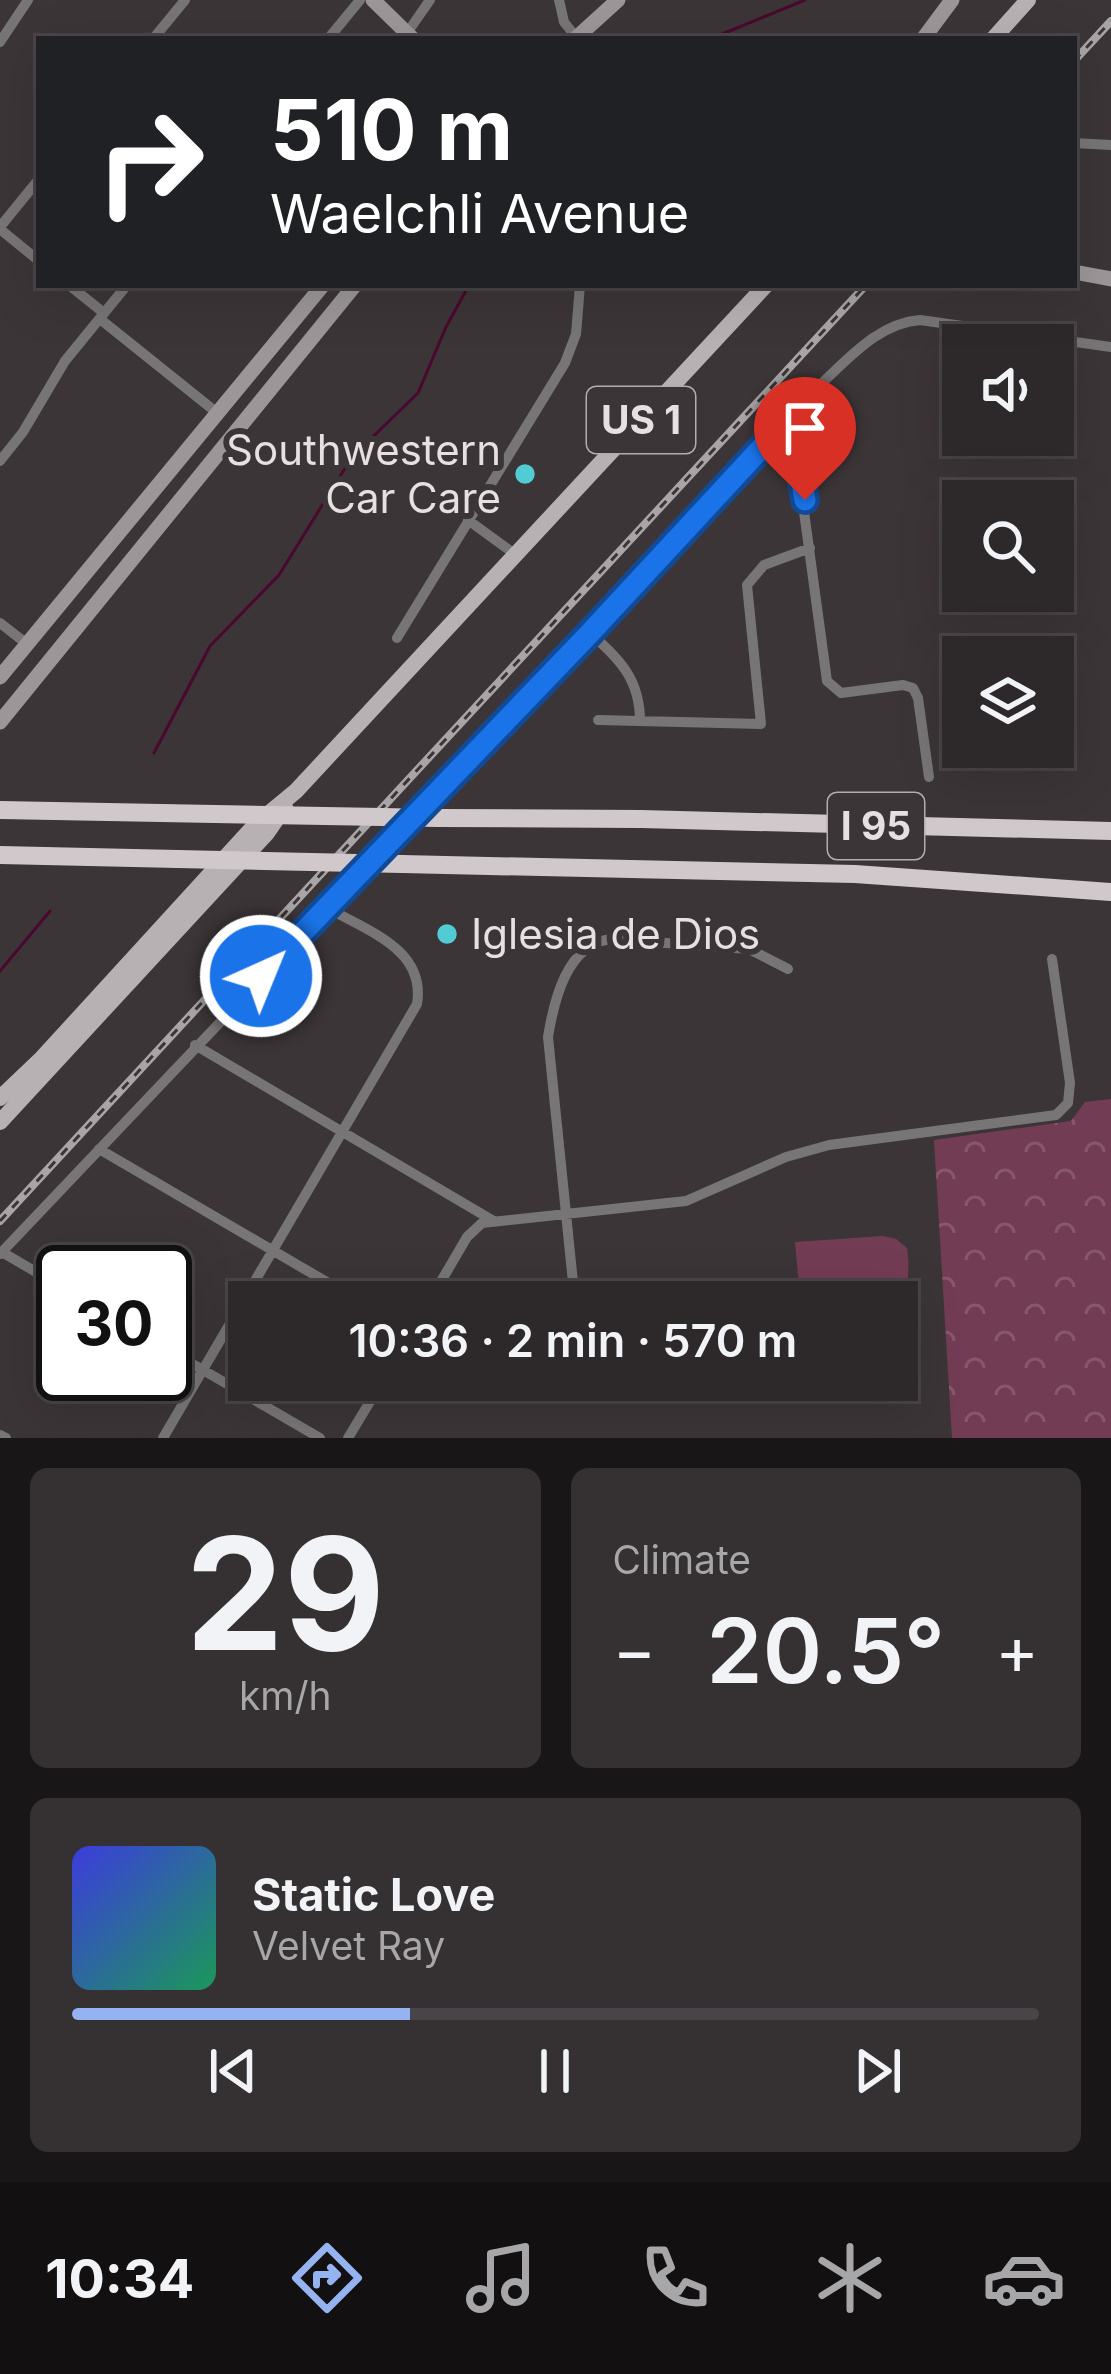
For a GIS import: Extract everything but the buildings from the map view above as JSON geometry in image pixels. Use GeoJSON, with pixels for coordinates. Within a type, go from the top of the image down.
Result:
{"type":"FeatureCollection","features":[{"type":"Feature","properties":{"kind":"highway","name":"I 95"},"geometry":{"type":"LineString","coordinates":[[0,810],[1111,831]]}},
{"type":"Feature","properties":{"kind":"highway","name":"I 95"},"geometry":{"type":"LineString","coordinates":[[0,855],[855,874],[1111,892]]}},
{"type":"Feature","properties":{"kind":"main road"},"geometry":{"type":"LineString","coordinates":[[996,36],[1028,0]]}},
{"type":"Feature","properties":{"kind":"main road","name":"US 1"},"geometry":{"type":"LineString","coordinates":[[0,1098],[256,824],[296,791],[763,288]]}},
{"type":"Feature","properties":{"kind":"main road","name":"US 1"},"geometry":{"type":"LineString","coordinates":[[0,1122],[267,833],[296,791]]}},
{"type":"Feature","properties":{"kind":"street"},"geometry":{"type":"LineString","coordinates":[[0,42],[28,0]]}},
{"type":"Feature","properties":{"kind":"street"},"geometry":{"type":"LineString","coordinates":[[155,36],[185,0]]}},
{"type":"Feature","properties":{"kind":"street"},"geometry":{"type":"LineString","coordinates":[[330,36],[360,0]]}},
{"type":"Feature","properties":{"kind":"street"},"geometry":{"type":"LineString","coordinates":[[373,0],[410,36],[430,0]]}},
{"type":"Feature","properties":{"kind":"street"},"geometry":{"type":"LineString","coordinates":[[559,0],[563,22],[573,36]]}},
{"type":"Feature","properties":{"kind":"street"},"geometry":{"type":"LineString","coordinates":[[576,36],[618,0]]}},
{"type":"Feature","properties":{"kind":"street"},"geometry":{"type":"LineString","coordinates":[[924,36],[952,0]]}},
{"type":"Feature","properties":{"kind":"street"},"geometry":{"type":"LineString","coordinates":[[1077,143],[1111,145]]}},
{"type":"Feature","properties":{"kind":"street"},"geometry":{"type":"LineString","coordinates":[[36,183],[0,228],[36,258]]}},
{"type":"Feature","properties":{"kind":"street"},"geometry":{"type":"LineString","coordinates":[[1077,273],[1111,279]]}},
{"type":"Feature","properties":{"kind":"street"},"geometry":{"type":"LineString","coordinates":[[72,288],[216,412]]}},
{"type":"Feature","properties":{"kind":"street"},"geometry":{"type":"LineString","coordinates":[[0,461],[65,361],[125,288]]}},
{"type":"Feature","properties":{"kind":"street"},"geometry":{"type":"LineString","coordinates":[[0,677],[320,288]]}},
{"type":"Feature","properties":{"kind":"street"},"geometry":{"type":"LineString","coordinates":[[0,722],[353,288]]}},
{"type":"Feature","properties":{"kind":"street"},"geometry":{"type":"LineString","coordinates":[[397,638],[572,350],[580,288]]}},
{"type":"Feature","properties":{"kind":"street"},"geometry":{"type":"LineString","coordinates":[[295,318],[315,335]]}},
{"type":"Feature","properties":{"kind":"street"},"geometry":{"type":"LineString","coordinates":[[36,1273],[1,1253],[791,416],[873,339],[902,321],[937,321],[1111,347]]}},
{"type":"Feature","properties":{"kind":"street"},"geometry":{"type":"LineString","coordinates":[[791,416],[827,681],[841,693],[903,685],[913,688],[929,777]]}},
{"type":"Feature","properties":{"kind":"street"},"geometry":{"type":"LineString","coordinates":[[0,434],[13,445]]}},
{"type":"Feature","properties":{"kind":"street"},"geometry":{"type":"LineString","coordinates":[[469,520],[516,556]]}},
{"type":"Feature","properties":{"kind":"street"},"geometry":{"type":"LineString","coordinates":[[598,720],[761,724],[747,585],[764,565],[810,548]]}},
{"type":"Feature","properties":{"kind":"street"},"geometry":{"type":"LineString","coordinates":[[0,623],[27,644]]}},
{"type":"Feature","properties":{"kind":"street"},"geometry":{"type":"LineString","coordinates":[[590,633],[630,674],[638,693],[640,722]]}},
{"type":"Feature","properties":{"kind":"street"},"geometry":{"type":"LineString","coordinates":[[164,1438],[417,1004],[418,979],[403,952],[328,908]]}},
{"type":"Feature","properties":{"kind":"street"},"geometry":{"type":"LineString","coordinates":[[573,1281],[548,1037],[554,1004],[579,954],[598,940],[610,939],[734,947],[763,954],[788,969]]}},
{"type":"Feature","properties":{"kind":"street"},"geometry":{"type":"LineString","coordinates":[[441,1281],[467,1237],[482,1222],[686,1201],[806,1151],[1048,1118],[1068,1103],[1070,1083],[1052,959]]}},
{"type":"Feature","properties":{"kind":"street"},"geometry":{"type":"LineString","coordinates":[[195,1045],[492,1220]]}},
{"type":"Feature","properties":{"kind":"street"},"geometry":{"type":"LineString","coordinates":[[99,1149],[325,1281]]}},
{"type":"Feature","properties":{"kind":"street"},"geometry":{"type":"LineString","coordinates":[[192,1364],[320,1438]]}},
{"type":"Feature","properties":{"kind":"street"},"geometry":{"type":"LineString","coordinates":[[348,1438],[370,1401]]}},
{"type":"Feature","properties":{"kind":"green space"},"geometry":{"type":"Polygon","coordinates":[[[1111,1099],[1111,1438],[952,1438],[934,1140],[1071,1121],[1085,1102],[1111,1099]]]}},
{"type":"Feature","properties":{"kind":"green space"},"geometry":{"type":"Polygon","coordinates":[[[896,1239],[907,1248],[907,1281],[800,1281],[795,1242],[896,1239]]]}},
{"type":"Feature","properties":{"kind":"waterway"},"geometry":{"type":"LineString","coordinates":[[717,36],[805,0]]}},
{"type":"Feature","properties":{"kind":"waterway"},"geometry":{"type":"LineString","coordinates":[[154,753],[210,646],[279,575],[352,457],[418,393],[467,288]]}},
{"type":"Feature","properties":{"kind":"waterway"},"geometry":{"type":"LineString","coordinates":[[0,971],[50,911]]}},
{"type":"Feature","properties":{"kind":"railway"},"geometry":{"type":"LineString","coordinates":[[1077,58],[1111,21]]}},
{"type":"Feature","properties":{"kind":"railway"},"geometry":{"type":"LineString","coordinates":[[0,1221],[863,288]]}},
{"type":"Feature","properties":{"kind":"place","name":"Southwestern Car Care"},"geometry":{"type":"Point","coordinates":[525,474]}},
{"type":"Feature","properties":{"kind":"place","name":"Iglesia de Dios"},"geometry":{"type":"Point","coordinates":[447,934]}},
{"type":"Feature","properties":{"kind":"route"},"geometry":{"type":"LineString","coordinates":[[261,976],[791,416],[805,500]]}}]}
